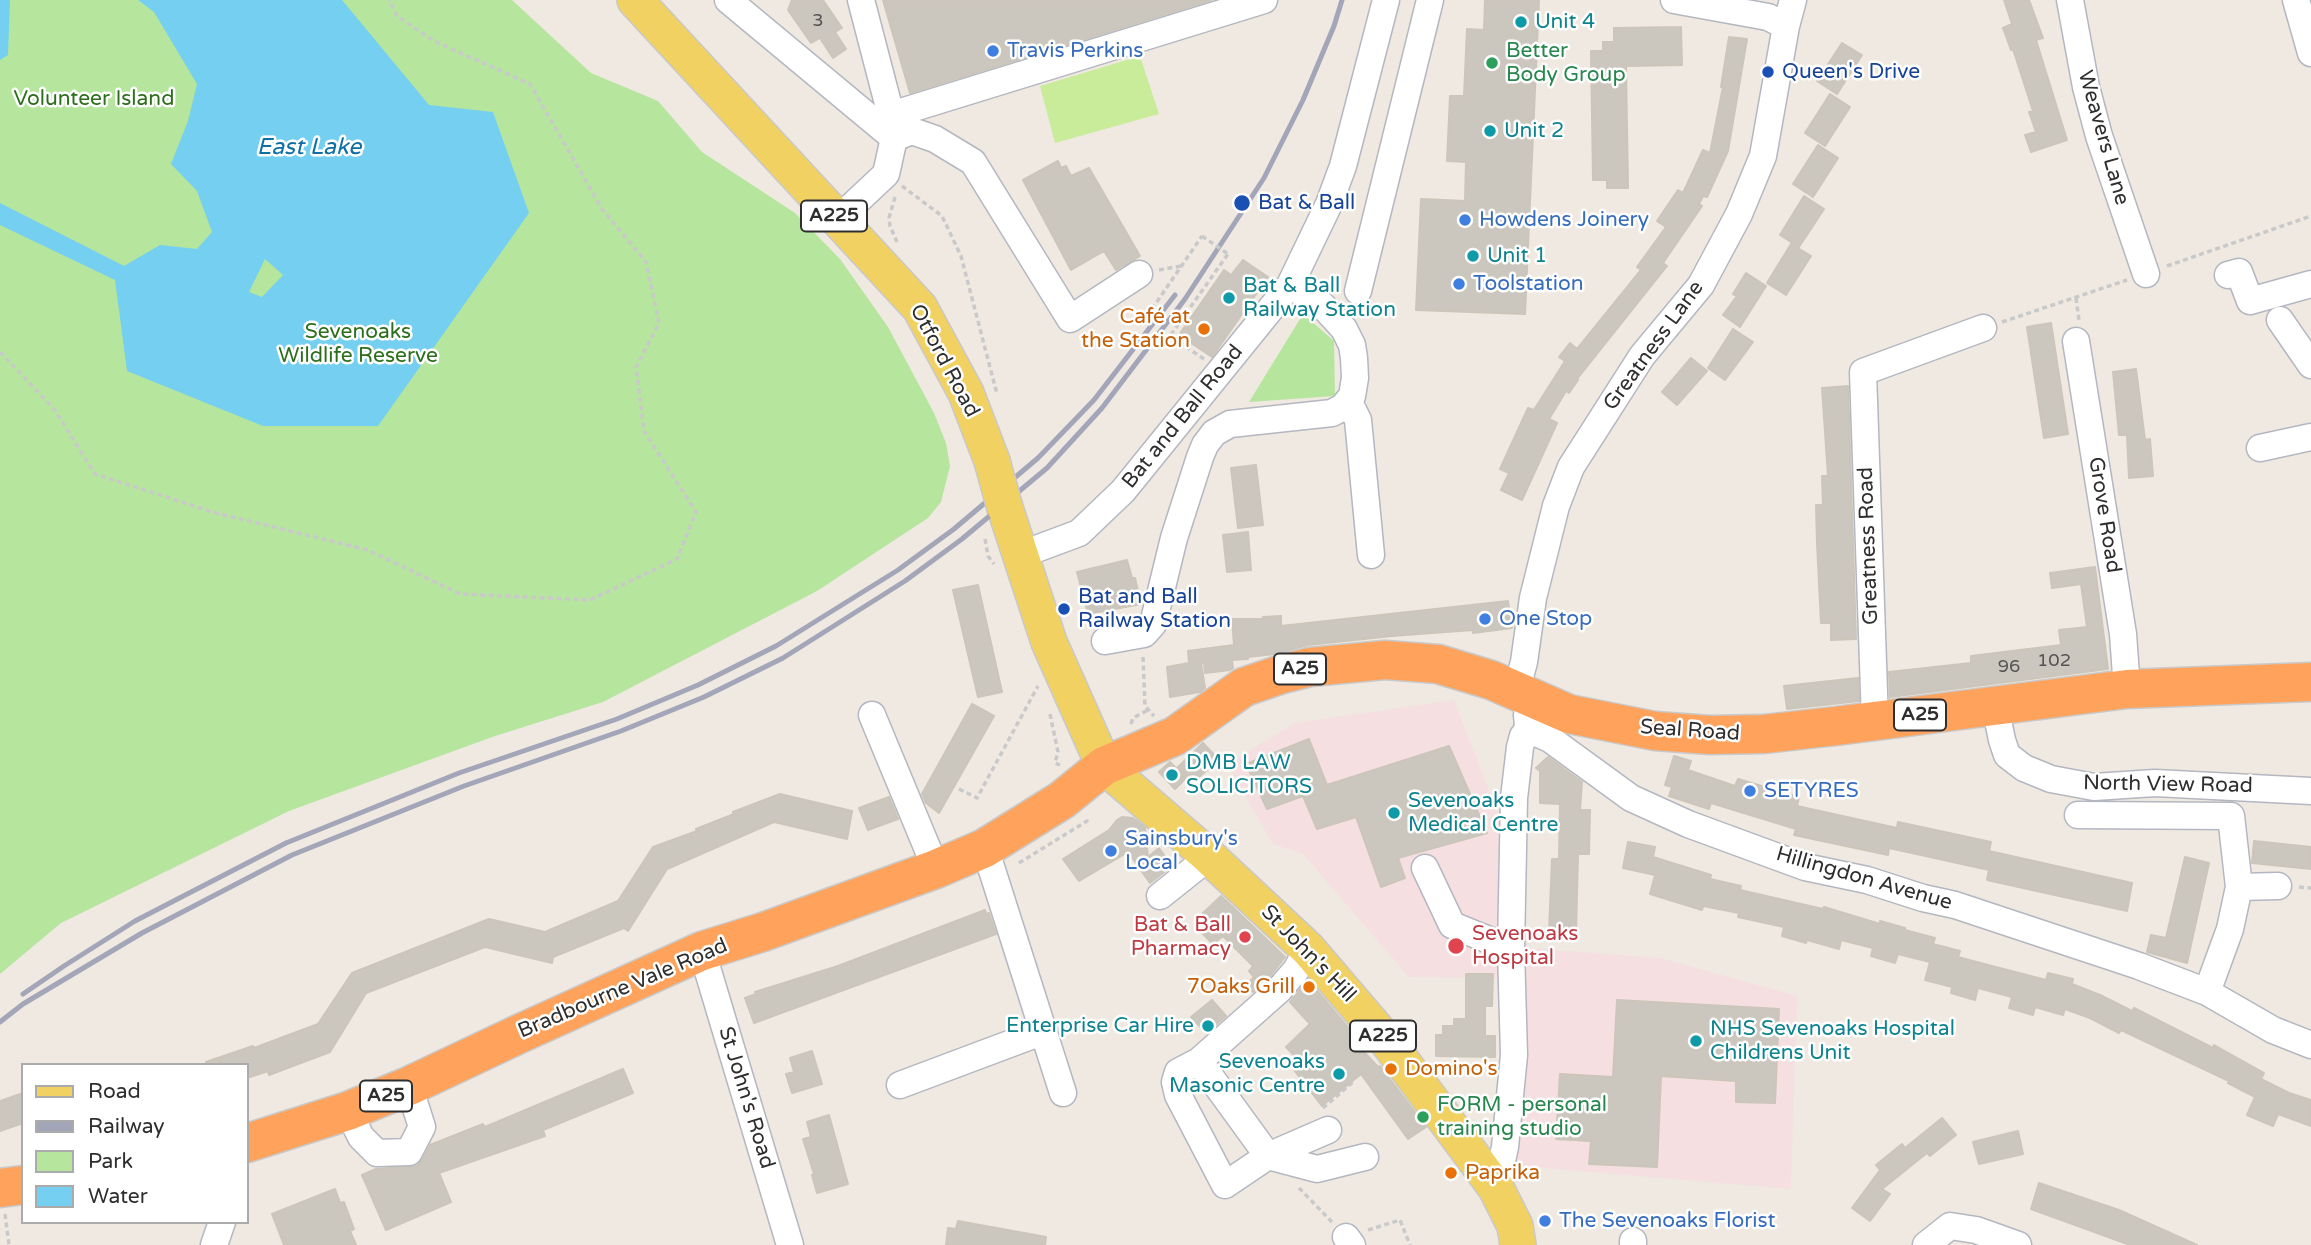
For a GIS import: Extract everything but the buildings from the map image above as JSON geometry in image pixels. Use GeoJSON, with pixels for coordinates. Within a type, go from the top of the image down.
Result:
{"type":"FeatureCollection","features":[{"type":"Feature","properties":{"kind":"highway","name":"Seal Road"},"geometry":{"type":"LineString","coordinates":[[1091,777],[1175,736],[1244,687],[1324,664],[1385,660],[1429,662],[1470,672],[1526,706],[1631,727],[1684,734],[1764,734],[2127,689],[2311,682]]}},
{"type":"Feature","properties":{"kind":"highway","name":"Bradbourne Vale Road"},"geometry":{"type":"LineString","coordinates":[[248,1143],[348,1111],[410,1086],[702,951],[763,932],[936,869],[989,862],[1091,777]]}},
{"type":"Feature","properties":{"kind":"highway"},"geometry":{"type":"LineString","coordinates":[[0,1188],[21,1185]]}},
{"type":"Feature","properties":{"kind":"main road","name":"Otford Road"},"geometry":{"type":"LineString","coordinates":[[635,0],[920,308],[966,393],[992,461],[1007,560],[1062,676],[1091,777]]}},
{"type":"Feature","properties":{"kind":"main road","name":"St John's Hill"},"geometry":{"type":"LineString","coordinates":[[1091,777],[1209,857],[1308,949],[1390,1045],[1496,1188],[1515,1226],[1518,1245]]}},
{"type":"Feature","properties":{"kind":"street"},"geometry":{"type":"LineString","coordinates":[[728,0],[892,127],[935,139],[973,162],[1070,319],[1139,274]]}},
{"type":"Feature","properties":{"kind":"street"},"geometry":{"type":"LineString","coordinates":[[837,220],[897,178],[892,127],[861,0]]}},
{"type":"Feature","properties":{"kind":"street"},"geometry":{"type":"LineString","coordinates":[[892,127],[1264,0]]}},
{"type":"Feature","properties":{"kind":"street","name":"Bat and Ball Road"},"geometry":{"type":"LineString","coordinates":[[1007,560],[1079,533],[1123,491],[1290,285],[1329,204],[1343,166],[1386,0]]}},
{"type":"Feature","properties":{"kind":"street"},"geometry":{"type":"LineString","coordinates":[[1358,290],[1430,0]]}},
{"type":"Feature","properties":{"kind":"street"},"geometry":{"type":"LineString","coordinates":[[1674,0],[1768,17],[1786,26]]}},
{"type":"Feature","properties":{"kind":"street","name":"Greatness Lane"},"geometry":{"type":"LineString","coordinates":[[1496,1188],[1523,1055],[1514,798],[1526,706],[1524,662],[1533,598],[1556,506],[1571,467],[1642,356],[1701,285],[1739,214],[1763,156],[1793,0]]}},
{"type":"Feature","properties":{"kind":"street"},"geometry":{"type":"LineString","coordinates":[[2296,0],[2311,53]]}},
{"type":"Feature","properties":{"kind":"street","name":"Weavers Lane"},"geometry":{"type":"LineString","coordinates":[[2073,1],[2086,87],[2099,136],[2146,274]]}},
{"type":"Feature","properties":{"kind":"street"},"geometry":{"type":"LineString","coordinates":[[1343,166],[1383,188]]}},
{"type":"Feature","properties":{"kind":"street"},"geometry":{"type":"LineString","coordinates":[[2228,275],[2239,272],[2250,301],[2310,275]]}},
{"type":"Feature","properties":{"kind":"street"},"geometry":{"type":"LineString","coordinates":[[1105,641],[1141,634],[1148,631],[1154,621],[1186,499],[1200,457],[1212,436],[1230,424],[1332,413],[1349,401],[1353,393],[1355,370],[1348,337],[1340,323],[1327,310],[1290,285]]}},
{"type":"Feature","properties":{"kind":"street"},"geometry":{"type":"LineString","coordinates":[[2280,320],[2311,365]]}},
{"type":"Feature","properties":{"kind":"street","name":"Greatness Road"},"geometry":{"type":"LineString","coordinates":[[1875,721],[1863,372],[1983,328]]}},
{"type":"Feature","properties":{"kind":"street","name":"Grove Road"},"geometry":{"type":"LineString","coordinates":[[2076,341],[2123,634],[2127,689]]}},
{"type":"Feature","properties":{"kind":"street"},"geometry":{"type":"LineString","coordinates":[[1349,401],[1358,420],[1371,555]]}},
{"type":"Feature","properties":{"kind":"street"},"geometry":{"type":"LineString","coordinates":[[2260,448],[2311,437]]}},
{"type":"Feature","properties":{"kind":"street","name":"Hillingdon Avenue"},"geometry":{"type":"LineString","coordinates":[[1526,706],[1551,740],[1631,798],[1688,824],[1805,867],[1867,880],[2038,931],[2139,966],[2207,992],[2273,1030],[2311,1045]]}},
{"type":"Feature","properties":{"kind":"street","name":"North View Road"},"geometry":{"type":"LineString","coordinates":[[1995,706],[2007,755],[2024,768],[2051,779],[2094,788],[2155,783],[2305,785]]}},
{"type":"Feature","properties":{"kind":"street"},"geometry":{"type":"LineString","coordinates":[[872,715],[936,869]]}},
{"type":"Feature","properties":{"kind":"street"},"geometry":{"type":"LineString","coordinates":[[2078,815],[2231,816],[2239,887],[2230,929],[2207,992]]}},
{"type":"Feature","properties":{"kind":"street"},"geometry":{"type":"LineString","coordinates":[[1160,896],[1209,857]]}},
{"type":"Feature","properties":{"kind":"street"},"geometry":{"type":"LineString","coordinates":[[989,862],[1063,1093]]}},
{"type":"Feature","properties":{"kind":"street"},"geometry":{"type":"LineString","coordinates":[[1425,869],[1452,925],[1518,964]]}},
{"type":"Feature","properties":{"kind":"street"},"geometry":{"type":"LineString","coordinates":[[2239,887],[2277,886]]}},
{"type":"Feature","properties":{"kind":"street"},"geometry":{"type":"LineString","coordinates":[[1308,949],[1296,970],[1279,990],[1199,1061],[1178,1072],[1175,1082],[1178,1095],[1225,1185],[1268,1156],[1328,1130]]}},
{"type":"Feature","properties":{"kind":"street","name":"St John's Road"},"geometry":{"type":"LineString","coordinates":[[702,951],[790,1245]]}},
{"type":"Feature","properties":{"kind":"street"},"geometry":{"type":"LineString","coordinates":[[900,1085],[1044,1031]]}},
{"type":"Feature","properties":{"kind":"street"},"geometry":{"type":"LineString","coordinates":[[1199,1061],[1268,1156],[1317,1169],[1365,1157]]}},
{"type":"Feature","properties":{"kind":"street"},"geometry":{"type":"LineString","coordinates":[[348,1111],[361,1137],[377,1153],[409,1152],[422,1127],[410,1086]]}},
{"type":"Feature","properties":{"kind":"street"},"geometry":{"type":"LineString","coordinates":[[214,1245],[221,1224]]}},
{"type":"Feature","properties":{"kind":"street"},"geometry":{"type":"LineString","coordinates":[[1926,1245],[1950,1226],[1976,1230],[2018,1245]]}},
{"type":"Feature","properties":{"kind":"path"},"geometry":{"type":"LineString","coordinates":[[0,352],[54,409],[96,474],[212,512],[368,550],[460,594],[590,600],[677,559],[696,512],[645,430],[636,367],[659,323],[646,262],[602,209],[530,84],[434,41],[397,16],[389,0]]}},
{"type":"Feature","properties":{"kind":"path"},"geometry":{"type":"LineString","coordinates":[[891,277],[908,258],[895,238],[889,218],[897,178],[942,216],[961,256],[997,395]]}},
{"type":"Feature","properties":{"kind":"path"},"geometry":{"type":"LineString","coordinates":[[1152,309],[1202,236],[1228,254],[1170,336],[1221,370]]}},
{"type":"Feature","properties":{"kind":"path"},"geometry":{"type":"LineString","coordinates":[[2076,298],[2077,307]]}},
{"type":"Feature","properties":{"kind":"path"},"geometry":{"type":"LineString","coordinates":[[984,534],[988,556],[1007,560]]}},
{"type":"Feature","properties":{"kind":"path"},"geometry":{"type":"LineString","coordinates":[[1141,634],[1145,706],[1175,736]]}},
{"type":"Feature","properties":{"kind":"path"},"geometry":{"type":"LineString","coordinates":[[1034,679],[1042,693]]}},
{"type":"Feature","properties":{"kind":"path"},"geometry":{"type":"LineString","coordinates":[[959,789],[977,798],[1038,686]]}},
{"type":"Feature","properties":{"kind":"path"},"geometry":{"type":"LineString","coordinates":[[989,862],[1033,855],[1087,821],[1077,802],[1091,777],[1055,763],[1058,752],[1050,713]]}},
{"type":"Feature","properties":{"kind":"path"},"geometry":{"type":"LineString","coordinates":[[1268,1156],[1349,1241],[1400,1220],[1410,1245]]}},
{"type":"Feature","properties":{"kind":"shaded area","name":"Sevenoaks Hospital"},"geometry":{"type":"Polygon","coordinates":[[[1454,700],[1498,814],[1528,948],[1660,958],[1797,996],[1791,1189],[1507,1165],[1523,978],[1409,977],[1303,854],[1273,844],[1227,764],[1295,723],[1454,700]]]}},
{"type":"Feature","properties":{"kind":"green space","name":"Sevenoaks Wildlife Reserve"},"geometry":{"type":"Polygon","coordinates":[[[0,0],[512,0],[591,73],[658,101],[702,152],[795,213],[840,259],[888,327],[934,413],[946,443],[950,466],[941,502],[928,518],[817,591],[603,702],[495,736],[289,811],[61,923],[0,974],[0,0]]]}},
{"type":"Feature","properties":{"kind":"green space"},"geometry":{"type":"Polygon","coordinates":[[[1140,56],[1159,114],[1055,143],[1040,86],[1140,56]]]}},
{"type":"Feature","properties":{"kind":"green space"},"geometry":{"type":"Polygon","coordinates":[[[1303,314],[1334,341],[1335,396],[1249,402],[1303,314]]]}},
{"type":"Feature","properties":{"kind":"water"},"geometry":{"type":"Polygon","coordinates":[[[0,0],[10,0],[8,55],[0,60],[0,0]]]}},
{"type":"Feature","properties":{"kind":"water","name":"East Lake"},"geometry":{"type":"Polygon","coordinates":[[[138,0],[342,0],[429,105],[493,112],[529,213],[378,426],[263,426],[127,371],[115,280],[0,225],[0,203],[124,266],[160,245],[197,249],[212,232],[197,191],[171,164],[188,121],[197,84],[154,12],[138,0]],[[265,259],[249,292],[262,297],[283,275],[265,259]]]}},
{"type":"Feature","properties":{"kind":"railway"},"geometry":{"type":"LineString","coordinates":[[0,1022],[23,1004],[142,933],[292,855],[464,786],[621,731],[704,697],[783,658],[905,581],[962,539],[1047,468],[1102,408],[1185,299],[1264,178],[1303,100],[1342,0]]}},
{"type":"Feature","properties":{"kind":"railway"},"geometry":{"type":"LineString","coordinates":[[23,994],[135,921],[286,843],[459,773],[617,719],[698,685],[776,646],[898,570],[954,529],[1038,458],[1094,400],[1175,295]]}},
{"type":"Feature","properties":{"kind":"place","name":"Unit 4"},"geometry":{"type":"Point","coordinates":[1521,22]}},
{"type":"Feature","properties":{"kind":"place","name":"Travis Perkins"},"geometry":{"type":"Point","coordinates":[993,51]}},
{"type":"Feature","properties":{"kind":"place","name":"Better Body Group"},"geometry":{"type":"Point","coordinates":[1492,63]}},
{"type":"Feature","properties":{"kind":"place","name":"Queen's Drive"},"geometry":{"type":"Point","coordinates":[1768,72]}},
{"type":"Feature","properties":{"kind":"place","name":"Unit 2"},"geometry":{"type":"Point","coordinates":[1490,131]}},
{"type":"Feature","properties":{"kind":"place","name":"Bat & Ball"},"geometry":{"type":"Point","coordinates":[1242,203]}},
{"type":"Feature","properties":{"kind":"place","name":"Howdens Joinery"},"geometry":{"type":"Point","coordinates":[1465,220]}},
{"type":"Feature","properties":{"kind":"place","name":"Unit 1"},"geometry":{"type":"Point","coordinates":[1473,256]}},
{"type":"Feature","properties":{"kind":"place","name":"Toolstation"},"geometry":{"type":"Point","coordinates":[1459,284]}},
{"type":"Feature","properties":{"kind":"place","name":"Bat & Ball Railway Station"},"geometry":{"type":"Point","coordinates":[1229,298]}},
{"type":"Feature","properties":{"kind":"place","name":"Café at the Station"},"geometry":{"type":"Point","coordinates":[1204,329]}},
{"type":"Feature","properties":{"kind":"place","name":"Bat and Ball Railway Station"},"geometry":{"type":"Point","coordinates":[1064,609]}},
{"type":"Feature","properties":{"kind":"place","name":"One Stop"},"geometry":{"type":"Point","coordinates":[1485,619]}},
{"type":"Feature","properties":{"kind":"place","name":"DMB LAW SOLICITORS"},"geometry":{"type":"Point","coordinates":[1172,775]}},
{"type":"Feature","properties":{"kind":"place","name":"SETYRES"},"geometry":{"type":"Point","coordinates":[1750,791]}},
{"type":"Feature","properties":{"kind":"place","name":"Sevenoaks Medical Centre"},"geometry":{"type":"Point","coordinates":[1394,813]}},
{"type":"Feature","properties":{"kind":"place","name":"Sainsbury's Local"},"geometry":{"type":"Point","coordinates":[1111,851]}},
{"type":"Feature","properties":{"kind":"place","name":"Bat & Ball Pharmacy"},"geometry":{"type":"Point","coordinates":[1245,937]}},
{"type":"Feature","properties":{"kind":"place","name":"Sevenoaks Hospital"},"geometry":{"type":"Point","coordinates":[1456,946]}},
{"type":"Feature","properties":{"kind":"place","name":"7Oaks Grill"},"geometry":{"type":"Point","coordinates":[1309,987]}},
{"type":"Feature","properties":{"kind":"place","name":"Enterprise Car Hire"},"geometry":{"type":"Point","coordinates":[1208,1026]}},
{"type":"Feature","properties":{"kind":"place","name":"NHS Sevenoaks Hospital Childrens Unit"},"geometry":{"type":"Point","coordinates":[1696,1041]}},
{"type":"Feature","properties":{"kind":"place","name":"Domino's"},"geometry":{"type":"Point","coordinates":[1391,1069]}},
{"type":"Feature","properties":{"kind":"place","name":"Sevenoaks Masonic Centre"},"geometry":{"type":"Point","coordinates":[1339,1074]}},
{"type":"Feature","properties":{"kind":"place","name":"FORM - personal training studio"},"geometry":{"type":"Point","coordinates":[1423,1117]}},
{"type":"Feature","properties":{"kind":"place","name":"Paprika"},"geometry":{"type":"Point","coordinates":[1451,1173]}},
{"type":"Feature","properties":{"kind":"place","name":"The Sevenoaks Florist"},"geometry":{"type":"Point","coordinates":[1545,1221]}},
{"type":"Feature","properties":{"kind":"park label","name":"Volunteer Island"},"geometry":{"type":"Point","coordinates":[94,99]}}]}
